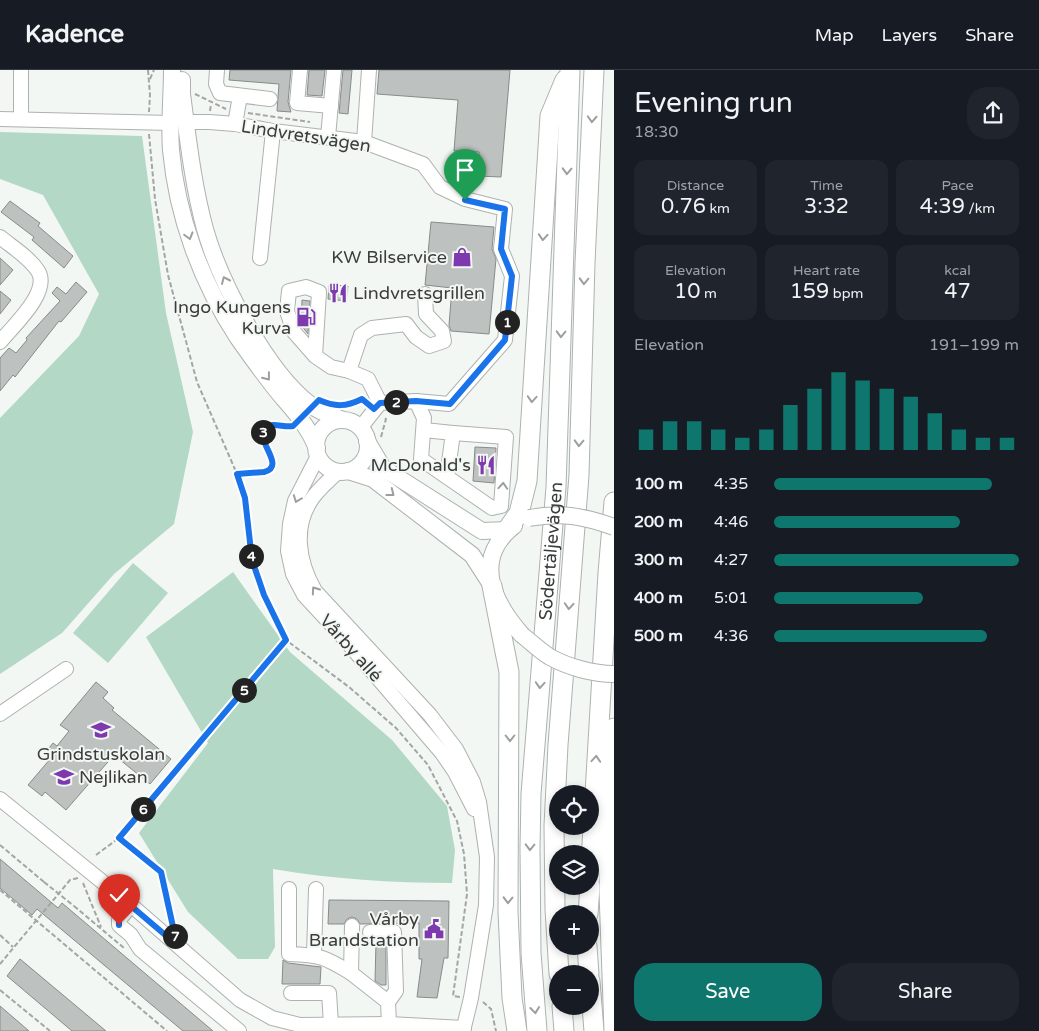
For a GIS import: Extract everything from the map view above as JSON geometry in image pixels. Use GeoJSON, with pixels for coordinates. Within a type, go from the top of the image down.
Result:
{"type":"FeatureCollection","features":[{"type":"Feature","properties":{"kind":"highway"},"geometry":{"type":"LineString","coordinates":[[507,530],[519,513],[527,481],[550,116],[569,70]]}},
{"type":"Feature","properties":{"kind":"highway","name":"Södertäljevägen"},"geometry":{"type":"LineString","coordinates":[[537,1031],[531,953],[530,839],[556,487],[569,70]]}},
{"type":"Feature","properties":{"kind":"highway"},"geometry":{"type":"LineString","coordinates":[[559,965],[555,909],[554,826],[558,745],[578,475],[594,70]]}},
{"type":"Feature","properties":{"kind":"highway"},"geometry":{"type":"LineString","coordinates":[[592,845],[614,502]]}},
{"type":"Feature","properties":{"kind":"highway"},"geometry":{"type":"LineString","coordinates":[[492,586],[509,672],[508,912],[510,973],[516,1031]]}},
{"type":"Feature","properties":{"kind":"highway"},"geometry":{"type":"LineString","coordinates":[[614,728],[611,771],[609,892],[614,1031]]}},
{"type":"Feature","properties":{"kind":"highway"},"geometry":{"type":"LineString","coordinates":[[563,1015],[564,1031]]}},
{"type":"Feature","properties":{"kind":"highway"},"geometry":{"type":"LineString","coordinates":[[593,1015],[594,1031]]}},
{"type":"Feature","properties":{"kind":"main road"},"geometry":{"type":"LineString","coordinates":[[172,70],[178,123],[193,174],[205,229],[214,254],[239,310],[269,359],[301,397],[313,407],[340,413],[353,422],[364,434],[384,468],[482,531],[507,530],[529,518],[546,515],[580,516],[614,527]]}},
{"type":"Feature","properties":{"kind":"main road"},"geometry":{"type":"LineString","coordinates":[[183,70],[178,123],[171,150],[177,188],[192,246],[204,276],[237,336],[283,398],[302,419],[323,463],[330,469],[373,479],[472,555],[492,586],[501,607],[512,624],[522,635],[551,657],[568,665],[589,671],[614,674]]}},
{"type":"Feature","properties":{"kind":"main road"},"geometry":{"type":"LineString","coordinates":[[318,452],[317,441],[324,428],[340,413]]}},
{"type":"Feature","properties":{"kind":"main road"},"geometry":{"type":"LineString","coordinates":[[343,471],[357,467],[363,460],[367,451],[364,434]]}},
{"type":"Feature","properties":{"kind":"main road"},"geometry":{"type":"LineString","coordinates":[[492,586],[490,566],[494,551],[507,530]]}},
{"type":"Feature","properties":{"kind":"street"},"geometry":{"type":"LineString","coordinates":[[21,70],[21,119]]}},
{"type":"Feature","properties":{"kind":"street"},"geometry":{"type":"LineString","coordinates":[[217,70],[216,84],[220,93],[270,99]]}},
{"type":"Feature","properties":{"kind":"street"},"geometry":{"type":"LineString","coordinates":[[300,70],[297,103],[331,106]]}},
{"type":"Feature","properties":{"kind":"street"},"geometry":{"type":"LineString","coordinates":[[328,131],[334,70]]}},
{"type":"Feature","properties":{"kind":"street"},"geometry":{"type":"LineString","coordinates":[[364,142],[369,70]]}},
{"type":"Feature","properties":{"kind":"street"},"geometry":{"type":"LineString","coordinates":[[236,118],[240,96]]}},
{"type":"Feature","properties":{"kind":"street","name":"Lindvretsvägen"},"geometry":{"type":"LineString","coordinates":[[0,119],[178,123],[209,122],[236,118],[273,131],[328,131],[364,142],[422,164],[440,187],[465,200],[505,209],[501,249],[512,276],[505,340],[450,404],[416,401]]}},
{"type":"Feature","properties":{"kind":"street"},"geometry":{"type":"LineString","coordinates":[[260,258],[273,131]]}},
{"type":"Feature","properties":{"kind":"street"},"geometry":{"type":"LineString","coordinates":[[0,237],[30,262],[39,272],[42,283],[37,298],[0,342]]}},
{"type":"Feature","properties":{"kind":"street"},"geometry":{"type":"LineString","coordinates":[[349,371],[361,336],[372,328],[406,324],[416,337],[429,346],[444,341],[442,331],[426,314],[425,294]]}},
{"type":"Feature","properties":{"kind":"street"},"geometry":{"type":"LineString","coordinates":[[315,356],[331,367],[349,371],[368,379],[377,406],[364,434]]}},
{"type":"Feature","properties":{"kind":"street"},"geometry":{"type":"LineString","coordinates":[[377,406],[416,401],[424,418],[421,459],[492,508],[501,506],[506,438],[424,430]]}},
{"type":"Feature","properties":{"kind":"street"},"geometry":{"type":"LineString","coordinates":[[447,477],[453,433]]}},
{"type":"Feature","properties":{"kind":"street","name":"Vårby allé"},"geometry":{"type":"LineString","coordinates":[[318,452],[295,501],[290,524],[288,551],[293,574],[304,595],[341,635],[442,753],[455,772],[481,824]]}},
{"type":"Feature","properties":{"kind":"street","name":"Vårby allé"},"geometry":{"type":"LineString","coordinates":[[343,471],[314,496],[303,517],[300,529],[300,557],[304,571],[315,591],[430,715],[456,749],[473,782],[479,802],[487,857],[486,905],[477,1000],[464,1029]]}},
{"type":"Feature","properties":{"kind":"street"},"geometry":{"type":"LineString","coordinates":[[0,714],[66,669]]}},
{"type":"Feature","properties":{"kind":"street"},"geometry":{"type":"LineString","coordinates":[[0,799],[130,905],[240,1000],[272,1018],[300,1025],[389,1024],[464,1029]]}},
{"type":"Feature","properties":{"kind":"street"},"geometry":{"type":"LineString","coordinates":[[289,889],[289,954],[314,955],[328,958],[351,973],[388,1002]]}},
{"type":"Feature","properties":{"kind":"street"},"geometry":{"type":"LineString","coordinates":[[314,955],[316,889]]}},
{"type":"Feature","properties":{"kind":"street"},"geometry":{"type":"LineString","coordinates":[[130,905],[119,920],[119,925],[131,935],[140,949],[239,1031]]}},
{"type":"Feature","properties":{"kind":"street"},"geometry":{"type":"LineString","coordinates":[[351,973],[352,926]]}},
{"type":"Feature","properties":{"kind":"street"},"geometry":{"type":"LineString","coordinates":[[370,932],[394,932],[396,991],[388,1002],[389,1024]]}},
{"type":"Feature","properties":{"kind":"street"},"geometry":{"type":"LineString","coordinates":[[291,992],[328,993],[331,1024]]}},
{"type":"Feature","properties":{"kind":"path"},"geometry":{"type":"LineString","coordinates":[[148,70],[148,123],[155,199],[168,274],[197,382],[237,474],[245,498],[252,560],[264,595],[286,640],[349,686],[396,728],[428,765],[457,821],[464,854],[467,894],[453,996],[477,1000],[490,1009],[496,1031]]}},
{"type":"Feature","properties":{"kind":"path"},"geometry":{"type":"LineString","coordinates":[[149,81],[154,70]]}},
{"type":"Feature","properties":{"kind":"path"},"geometry":{"type":"LineString","coordinates":[[209,122],[211,104],[224,109],[236,118],[328,131]]}},
{"type":"Feature","properties":{"kind":"path"},"geometry":{"type":"LineString","coordinates":[[340,413],[346,406],[362,399],[377,406],[386,419]]}},
{"type":"Feature","properties":{"kind":"path"},"geometry":{"type":"LineString","coordinates":[[237,474],[268,470],[272,463],[272,458],[263,440],[262,433],[271,425],[290,427],[302,419]]}},
{"type":"Feature","properties":{"kind":"path"},"geometry":{"type":"LineString","coordinates":[[96,855],[119,838],[286,640]]}},
{"type":"Feature","properties":{"kind":"path"},"geometry":{"type":"LineString","coordinates":[[119,838],[161,872],[177,945]]}},
{"type":"Feature","properties":{"kind":"path"},"geometry":{"type":"LineString","coordinates":[[0,845],[44,882],[74,906],[101,929],[81,878],[70,880],[37,920],[0,964]]}},
{"type":"Feature","properties":{"kind":"path"},"geometry":{"type":"LineString","coordinates":[[0,890],[167,1031]]}},
{"type":"Feature","properties":{"kind":"path"},"geometry":{"type":"LineString","coordinates":[[0,935],[14,947]]}},
{"type":"Feature","properties":{"kind":"path"},"geometry":{"type":"LineString","coordinates":[[0,990],[50,1031]]}},
{"type":"Feature","properties":{"kind":"green space"},"geometry":{"type":"Polygon","coordinates":[[[0,132],[142,136],[166,313],[193,432],[174,524],[114,574],[62,633],[0,674],[0,418],[79,336],[99,294],[43,195],[0,179],[0,132]]]}},
{"type":"Feature","properties":{"kind":"green space"},"geometry":{"type":"Polygon","coordinates":[[[133,563],[168,593],[108,663],[73,633],[133,563]]]}},
{"type":"Feature","properties":{"kind":"green space"},"geometry":{"type":"Polygon","coordinates":[[[233,572],[290,652],[392,740],[447,806],[455,850],[452,883],[362,880],[273,869],[275,947],[268,959],[238,959],[188,912],[139,833],[208,743],[146,637],[233,572]]]}},
{"type":"Feature","properties":{"kind":"building"},"geometry":{"type":"Polygon","coordinates":[[[230,70],[291,70],[288,102],[291,112],[277,111],[279,84],[229,80],[230,70]]]}},
{"type":"Feature","properties":{"kind":"building"},"geometry":{"type":"Polygon","coordinates":[[[309,70],[325,70],[322,96],[307,95],[309,70]]]}},
{"type":"Feature","properties":{"kind":"building"},"geometry":{"type":"Polygon","coordinates":[[[343,70],[352,70],[348,114],[339,113],[343,70]]]}},
{"type":"Feature","properties":{"kind":"building"},"geometry":{"type":"Polygon","coordinates":[[[379,70],[510,70],[501,177],[478,176],[479,152],[454,151],[458,100],[377,94],[379,70]]]}},
{"type":"Feature","properties":{"kind":"building"},"geometry":{"type":"Polygon","coordinates":[[[10,201],[40,223],[38,226],[73,256],[64,268],[32,240],[34,237],[1,212],[10,201]]]}},
{"type":"Feature","properties":{"kind":"building","name":"KW Bilservice"},"geometry":{"type":"Polygon","coordinates":[[[431,222],[494,227],[492,249],[496,259],[489,334],[451,331],[449,325],[452,288],[425,285],[431,222]]]}},
{"type":"Feature","properties":{"kind":"building"},"geometry":{"type":"Polygon","coordinates":[[[0,258],[13,270],[0,285],[0,258]]]}},
{"type":"Feature","properties":{"kind":"building"},"geometry":{"type":"Polygon","coordinates":[[[76,282],[87,292],[61,322],[59,321],[15,377],[13,375],[0,391],[0,358],[9,348],[16,353],[27,340],[26,338],[60,301],[52,293],[57,287],[66,294],[76,282]]]}},
{"type":"Feature","properties":{"kind":"building","name":"Lindvretsgrillen"},"geometry":{"type":"Polygon","coordinates":[[[329,285],[348,286],[346,301],[328,299],[329,285]]]}},
{"type":"Feature","properties":{"kind":"building"},"geometry":{"type":"Polygon","coordinates":[[[0,291],[11,300],[0,314],[0,291]]]}},
{"type":"Feature","properties":{"kind":"building"},"geometry":{"type":"Polygon","coordinates":[[[302,300],[310,301],[308,334],[301,325],[302,300]]]}},
{"type":"Feature","properties":{"kind":"building","name":"McDonald's"},"geometry":{"type":"Polygon","coordinates":[[[475,447],[496,448],[494,483],[473,481],[475,447]]]}},
{"type":"Feature","properties":{"kind":"building"},"geometry":{"type":"Polygon","coordinates":[[[96,682],[108,692],[103,698],[114,708],[112,710],[171,759],[150,784],[114,755],[66,810],[45,792],[42,796],[28,785],[51,758],[45,753],[53,743],[57,746],[69,731],[60,725],[96,682]]]}},
{"type":"Feature","properties":{"kind":"building"},"geometry":{"type":"Polygon","coordinates":[[[0,859],[58,908],[62,903],[213,1031],[183,1031],[37,909],[32,915],[0,888],[0,859]]]}},
{"type":"Feature","properties":{"kind":"building"},"geometry":{"type":"Polygon","coordinates":[[[329,900],[449,901],[448,958],[444,958],[437,998],[417,997],[422,959],[419,959],[419,923],[360,924],[357,919],[352,917],[347,919],[344,924],[328,924],[329,900]]]}},
{"type":"Feature","properties":{"kind":"building"},"geometry":{"type":"Polygon","coordinates":[[[376,942],[386,943],[386,985],[381,985],[375,981],[376,942]]]}},
{"type":"Feature","properties":{"kind":"building"},"geometry":{"type":"Polygon","coordinates":[[[20,959],[106,1031],[72,1031],[7,976],[20,959]]]}},
{"type":"Feature","properties":{"kind":"building"},"geometry":{"type":"Polygon","coordinates":[[[283,960],[288,963],[321,967],[320,984],[282,984],[283,960]]]}},
{"type":"Feature","properties":{"kind":"building"},"geometry":{"type":"Polygon","coordinates":[[[0,1006],[29,1031],[0,1031],[0,1006]]]}},
{"type":"Feature","properties":{"kind":"place","name":"KW Bilservice"},"geometry":{"type":"Point","coordinates":[462,257]}},
{"type":"Feature","properties":{"kind":"place","name":"Lindvretsgrillen"},"geometry":{"type":"Point","coordinates":[338,293]}},
{"type":"Feature","properties":{"kind":"place","name":"Ingo Kungens Kurva"},"geometry":{"type":"Point","coordinates":[306,317]}},
{"type":"Feature","properties":{"kind":"place","name":"McDonald's"},"geometry":{"type":"Point","coordinates":[486,465]}},
{"type":"Feature","properties":{"kind":"place","name":"Grindstuskolan"},"geometry":{"type":"Point","coordinates":[101,730]}},
{"type":"Feature","properties":{"kind":"place","name":"Nejlikan"},"geometry":{"type":"Point","coordinates":[64,777]}},
{"type":"Feature","properties":{"kind":"place","name":"Vårby Brandstation"},"geometry":{"type":"Point","coordinates":[434,929]}},
{"type":"Feature","properties":{"kind":"route"},"geometry":{"type":"LineString","coordinates":[[119,925],[119,920],[130,905],[177,945],[161,872],[119,838],[286,640],[264,595],[252,560],[245,498],[237,474],[264,472],[271,467],[272,458],[263,440],[262,433],[271,425],[293,426],[319,400],[329,405],[346,406],[362,399],[374,409],[380,403],[416,401],[450,404],[505,340],[512,276],[501,249],[505,209],[465,200]]}}]}
